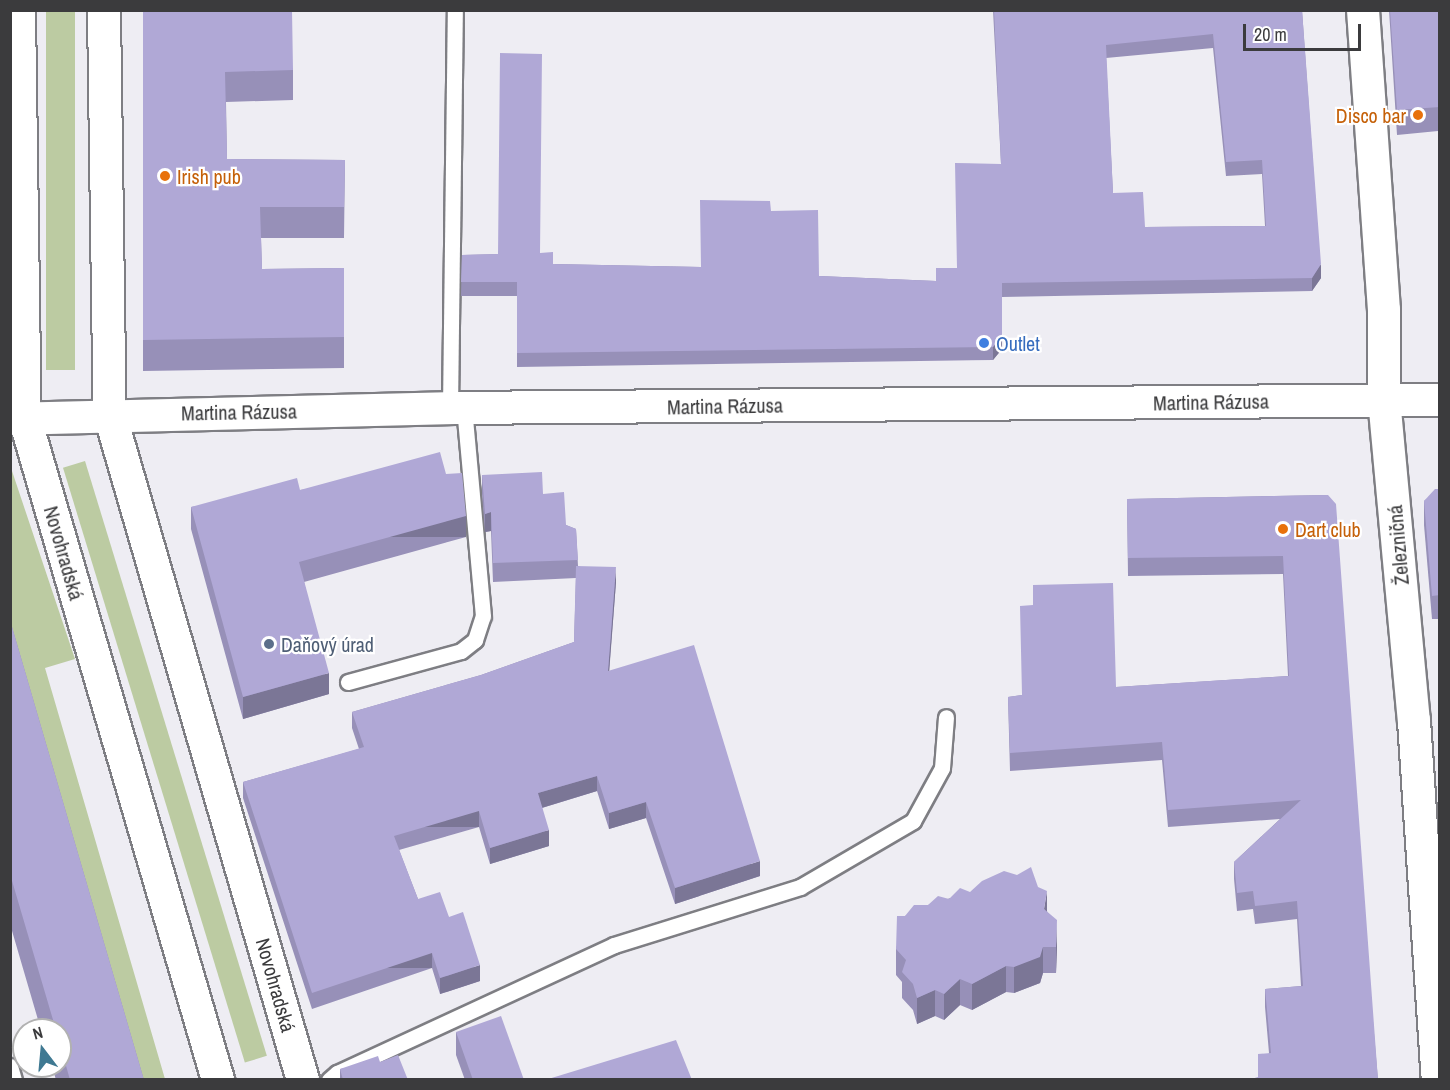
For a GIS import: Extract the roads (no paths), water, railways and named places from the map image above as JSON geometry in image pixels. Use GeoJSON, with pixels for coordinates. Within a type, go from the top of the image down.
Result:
{"type":"FeatureCollection","features":[{"type":"Feature","properties":{"kind":"street","name":"Novohradská"},"geometry":{"type":"LineString","coordinates":[[19,10],[15,100],[18,419],[218,1080]]}},
{"type":"Feature","properties":{"kind":"street","name":"Novohradská"},"geometry":{"type":"LineString","coordinates":[[104,10],[110,414],[303,1080]]}},
{"type":"Feature","properties":{"kind":"street","name":"Železničná"},"geometry":{"type":"LineString","coordinates":[[1363,10],[1384,310],[1384,399],[1414,721],[1438,1080]]}},
{"type":"Feature","properties":{"kind":"street","name":"Martina Rázusa"},"geometry":{"type":"LineString","coordinates":[[18,419],[110,414],[457,408],[1440,400]]}},
{"type":"Feature","properties":{"kind":"lane"},"geometry":{"type":"LineString","coordinates":[[348,682],[461,651],[475,640],[483,616],[457,408],[455,10]]}},
{"type":"Feature","properties":{"kind":"lane"},"geometry":{"type":"LineString","coordinates":[[329,1080],[337,1072],[614,945],[800,887],[914,821],[942,768],[946,717]]}},
{"type":"Feature","properties":{"kind":"lane"},"geometry":{"type":"LineString","coordinates":[[10,1066],[15,1080]]}},
{"type":"Feature","properties":{"kind":"place","name":"Disco bar"},"geometry":{"type":"Point","coordinates":[1418,115]}},
{"type":"Feature","properties":{"kind":"place","name":"Irish pub"},"geometry":{"type":"Point","coordinates":[165,176]}},
{"type":"Feature","properties":{"kind":"place","name":"Outlet"},"geometry":{"type":"Point","coordinates":[984,343]}},
{"type":"Feature","properties":{"kind":"place","name":"Dart club"},"geometry":{"type":"Point","coordinates":[1283,529]}},
{"type":"Feature","properties":{"kind":"place","name":"Daňový úrad"},"geometry":{"type":"Point","coordinates":[269,644]}}]}
